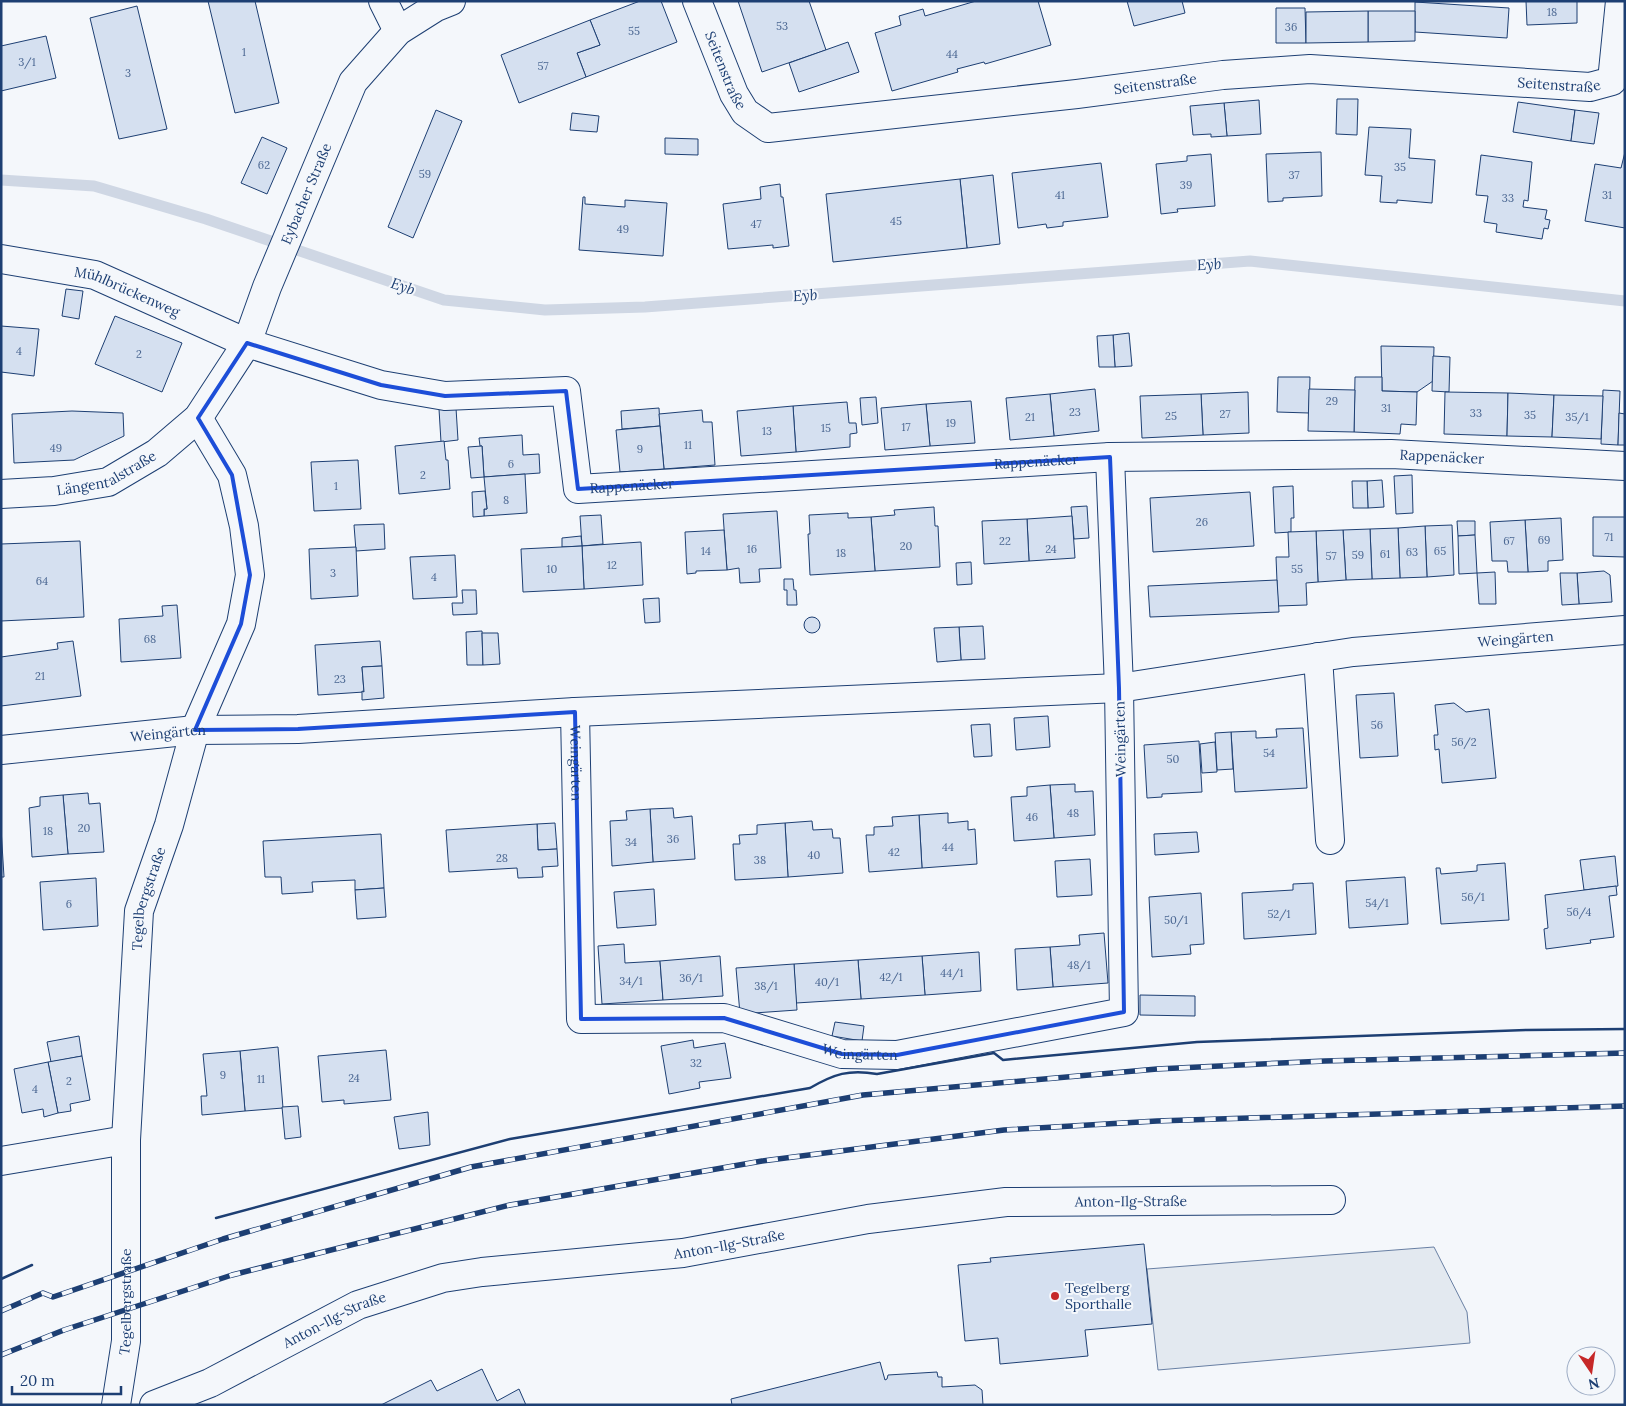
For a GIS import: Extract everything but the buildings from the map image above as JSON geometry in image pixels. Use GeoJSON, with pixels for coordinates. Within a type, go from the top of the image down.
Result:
{"type":"FeatureCollection","features":[{"type":"Feature","properties":{"kind":"street"},"geometry":{"type":"LineString","coordinates":[[383,1],[398,31]]}},
{"type":"Feature","properties":{"kind":"street","name":"Eybacher Straße"},"geometry":{"type":"LineString","coordinates":[[198,418],[247,343],[267,288],[353,82],[398,31],[436,7],[452,1]]}},
{"type":"Feature","properties":{"kind":"street","name":"Seitenstraße"},"geometry":{"type":"LineString","coordinates":[[697,1],[734,94],[744,112],[768,128],[1077,94],[1224,75],[1310,69],[1590,88],[1612,80],[1620,1]]}},
{"type":"Feature","properties":{"kind":"street","name":"Mühlbrückenweg"},"geometry":{"type":"LineString","coordinates":[[1,259],[95,275],[247,343]]}},
{"type":"Feature","properties":{"kind":"street","name":"Rappenäcker"},"geometry":{"type":"LineString","coordinates":[[247,343],[381,385],[445,396],[566,390],[578,489],[1110,457],[1391,454],[1625,466]]}},
{"type":"Feature","properties":{"kind":"street","name":"Längentalstraße"},"geometry":{"type":"LineString","coordinates":[[1,494],[54,491],[108,482],[157,453],[198,418]]}},
{"type":"Feature","properties":{"kind":"street","name":"Tegelbergstraße"},"geometry":{"type":"LineString","coordinates":[[116,1405],[126,1341],[126,1140],[139,911],[168,825],[195,730],[241,624],[250,575],[244,526],[232,474],[198,418]]}},
{"type":"Feature","properties":{"kind":"street"},"geometry":{"type":"LineString","coordinates":[[1110,457],[1119,688]]}},
{"type":"Feature","properties":{"kind":"street","name":"Weingärten"},"geometry":{"type":"LineString","coordinates":[[1,750],[195,730],[298,729],[575,712],[1119,688],[1353,652],[1625,630]]}},
{"type":"Feature","properties":{"kind":"street"},"geometry":{"type":"LineString","coordinates":[[1318,657],[1330,840]]}},
{"type":"Feature","properties":{"kind":"street","name":"Weingärten"},"geometry":{"type":"LineString","coordinates":[[575,712],[581,1018],[724,1018],[842,1054],[897,1055],[1124,1012],[1119,688]]}},
{"type":"Feature","properties":{"kind":"street"},"geometry":{"type":"LineString","coordinates":[[1,1161],[126,1140]]}},
{"type":"Feature","properties":{"kind":"street","name":"Anton-Ilg-Straße"},"geometry":{"type":"LineString","coordinates":[[154,1405],[210,1383],[358,1305],[443,1278],[482,1272],[683,1253],[868,1219],[1006,1202],[1331,1200]]}},
{"type":"Feature","properties":{"kind":"highlighted area"},"geometry":{"type":"Polygon","coordinates":[[[247,343],[381,385],[445,396],[566,391],[578,489],[1110,457],[1119,688],[1124,1012],[897,1055],[842,1054],[724,1018],[581,1019],[575,712],[298,729],[195,730],[241,624],[250,575],[232,475],[198,418],[247,343]]]}},
{"type":"Feature","properties":{"kind":"shaded area"},"geometry":{"type":"Polygon","coordinates":[[[1434,1247],[1467,1312],[1470,1343],[1158,1370],[1147,1269],[1434,1247]]]}},
{"type":"Feature","properties":{"kind":"waterway","name":"Eyb"},"geometry":{"type":"LineString","coordinates":[[1,180],[94,186],[206,219],[444,300],[545,310],[645,307],[1250,261],[1625,301]]}},
{"type":"Feature","properties":{"kind":"railway"},"geometry":{"type":"LineString","coordinates":[[1,1311],[43,1293],[53,1297],[223,1239],[471,1167],[863,1095],[1157,1069],[1325,1061],[1625,1053]]}},
{"type":"Feature","properties":{"kind":"railway"},"geometry":{"type":"LineString","coordinates":[[1,1355],[64,1330],[232,1275],[510,1205],[762,1161],[1004,1130],[1157,1121],[1625,1106]]}},
{"type":"Feature","properties":{"kind":"wall"},"geometry":{"type":"LineString","coordinates":[[216,1218],[510,1139],[810,1088],[842,1074],[858,1072],[877,1074],[994,1053],[1003,1060],[1197,1042],[1527,1030],[1625,1029]]}},
{"type":"Feature","properties":{"kind":"wall"},"geometry":{"type":"LineString","coordinates":[[1,1279],[32,1265]]}},
{"type":"Feature","properties":{"kind":"place","name":"Tegelberg Sporthalle"},"geometry":{"type":"Point","coordinates":[1055,1296]}}]}
